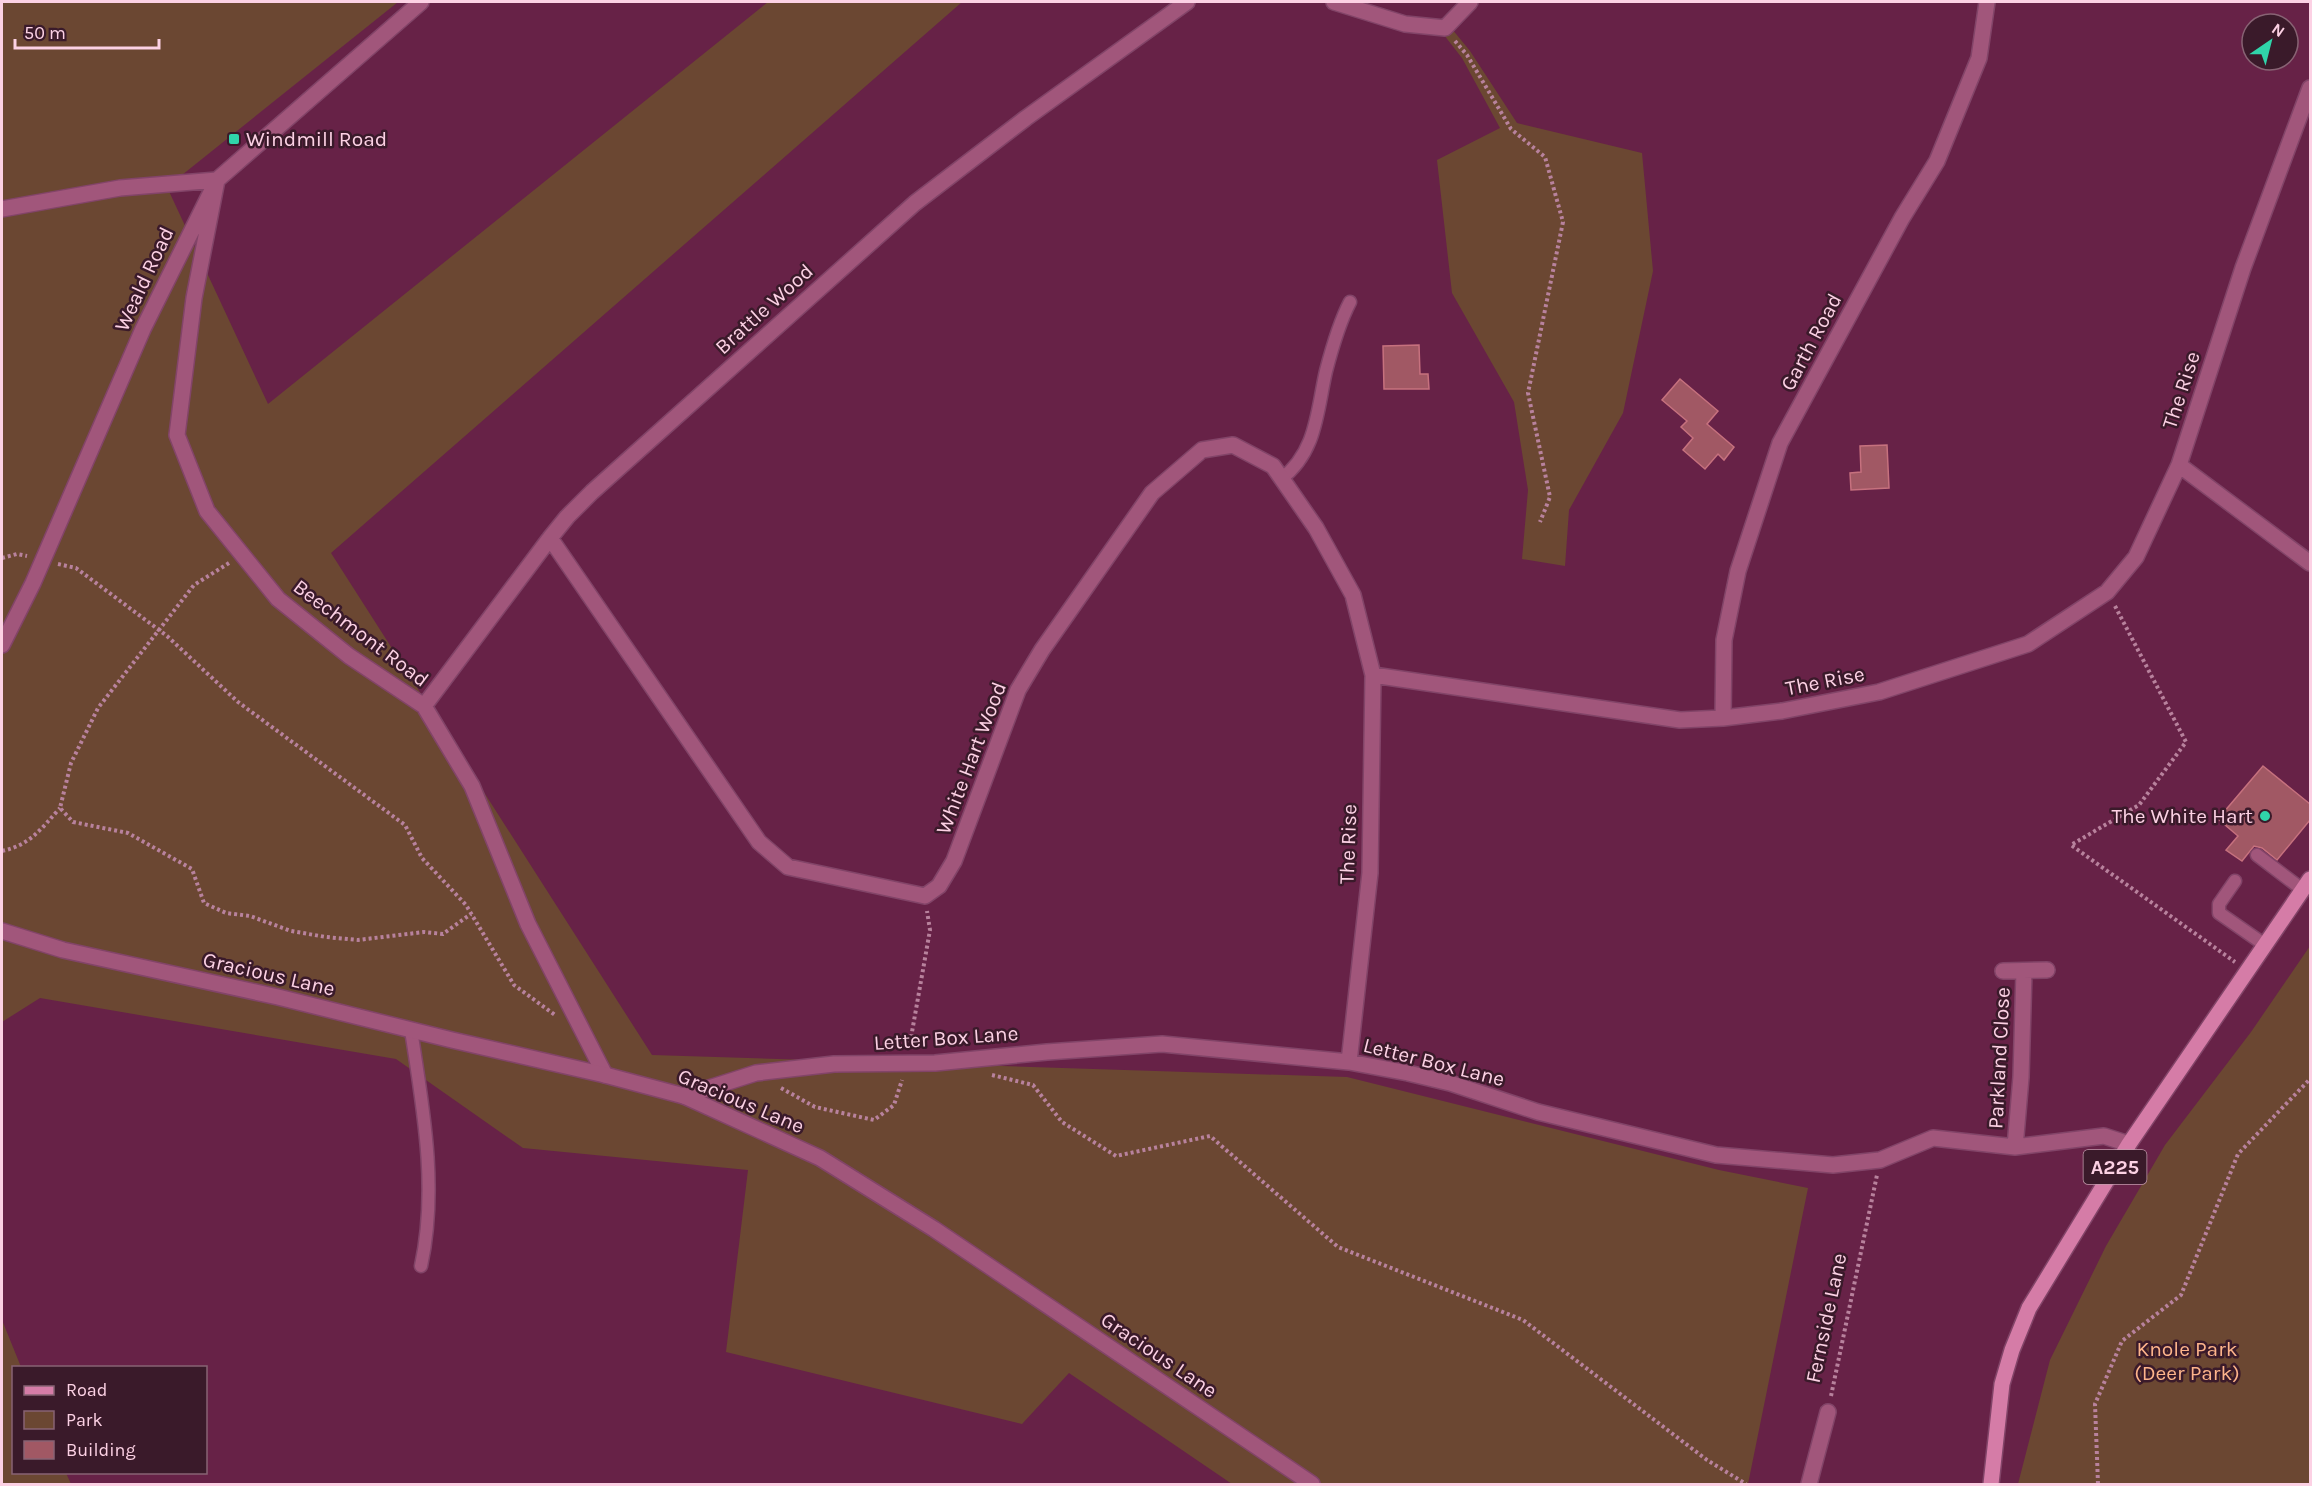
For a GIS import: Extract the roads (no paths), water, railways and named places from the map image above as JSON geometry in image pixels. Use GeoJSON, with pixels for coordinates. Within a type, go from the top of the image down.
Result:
{"type":"FeatureCollection","features":[{"type":"Feature","properties":{"kind":"main road","name":"A225"},"geometry":{"type":"LineString","coordinates":[[1991,1485],[2002,1384],[2012,1350],[2029,1308],[2129,1144],[2307,885]]}},
{"type":"Feature","properties":{"kind":"street","name":"Weald Road"},"geometry":{"type":"LineString","coordinates":[[2,645],[43,560],[143,329],[217,180],[421,2]]}},
{"type":"Feature","properties":{"kind":"street","name":"Brattle Wood"},"geometry":{"type":"LineString","coordinates":[[424,706],[550,538],[592,492],[915,203],[1026,118],[1187,2]]}},
{"type":"Feature","properties":{"kind":"street"},"geometry":{"type":"LineString","coordinates":[[1334,2],[1405,24],[1445,28],[1470,2]]}},
{"type":"Feature","properties":{"kind":"street","name":"Garth Road"},"geometry":{"type":"LineString","coordinates":[[1724,718],[1724,640],[1737,571],[1780,443],[1902,218],[1937,161],[1979,58],[1987,2]]}},
{"type":"Feature","properties":{"kind":"street","name":"The Rise"},"geometry":{"type":"LineString","coordinates":[[1349,1062],[1370,873],[1373,675],[1680,720],[1724,718],[1782,711],[1879,692],[2028,644],[2107,592],[2136,557],[2179,465],[2243,268],[2310,88]]}},
{"type":"Feature","properties":{"kind":"street"},"geometry":{"type":"LineString","coordinates":[[2,209],[120,188],[217,180]]}},
{"type":"Feature","properties":{"kind":"street","name":"Beechmont Road"},"geometry":{"type":"LineString","coordinates":[[217,180],[194,298],[177,435],[207,510],[278,599],[349,656],[424,706],[472,786],[528,924],[605,1075]]}},
{"type":"Feature","properties":{"kind":"street","name":"White Hart Wood"},"geometry":{"type":"LineString","coordinates":[[550,538],[759,842],[788,867],[925,896],[939,886],[954,861],[1018,690],[1042,650],[1152,493],[1202,450],[1233,445],[1273,466],[1316,528],[1353,595],[1373,675]]}},
{"type":"Feature","properties":{"kind":"street"},"geometry":{"type":"LineString","coordinates":[[2179,465],[2310,563]]}},
{"type":"Feature","properties":{"kind":"street","name":"Gracious Lane"},"geometry":{"type":"LineString","coordinates":[[2,931],[63,950],[278,997],[684,1096],[820,1158],[934,1229],[1312,1485]]}},
{"type":"Feature","properties":{"kind":"street","name":"Parkland Close"},"geometry":{"type":"LineString","coordinates":[[2003,971],[2047,970]]}},
{"type":"Feature","properties":{"kind":"street","name":"Parkland Close"},"geometry":{"type":"LineString","coordinates":[[2015,1147],[2022,1077],[2024,971]]}},
{"type":"Feature","properties":{"kind":"street","name":"Letter Box Lane"},"geometry":{"type":"LineString","coordinates":[[684,1096],[756,1073],[834,1065],[935,1064],[1047,1052],[1162,1044],[1349,1062],[1450,1083],[1538,1112],[1716,1155],[1833,1165],[1880,1160],[1933,1138],[2015,1147],[2104,1136],[2129,1144]]}},
{"type":"Feature","properties":{"kind":"street","name":"Fernside Lane"},"geometry":{"type":"LineString","coordinates":[[1809,1485],[1828,1412]]}},
{"type":"Feature","properties":{"kind":"lane"},"geometry":{"type":"LineString","coordinates":[[1281,479],[1296,465],[1310,442],[1317,421],[1326,371],[1341,321],[1350,302]]}},
{"type":"Feature","properties":{"kind":"lane"},"geometry":{"type":"LineString","coordinates":[[2257,855],[2307,885]]}},
{"type":"Feature","properties":{"kind":"lane"},"geometry":{"type":"LineString","coordinates":[[2235,881],[2219,904],[2219,913],[2265,945]]}},
{"type":"Feature","properties":{"kind":"lane"},"geometry":{"type":"LineString","coordinates":[[411,1030],[423,1110],[430,1198],[428,1235],[422,1266]]}},
{"type":"Feature","properties":{"kind":"place","name":"Windmill Road"},"geometry":{"type":"Point","coordinates":[234,139]}},
{"type":"Feature","properties":{"kind":"place","name":"The White Hart"},"geometry":{"type":"Point","coordinates":[2265,816]}},
{"type":"Feature","properties":{"kind":"park label","name":"Knole Park (Deer Park)"},"geometry":{"type":"Point","coordinates":[2187,1361]}}]}
